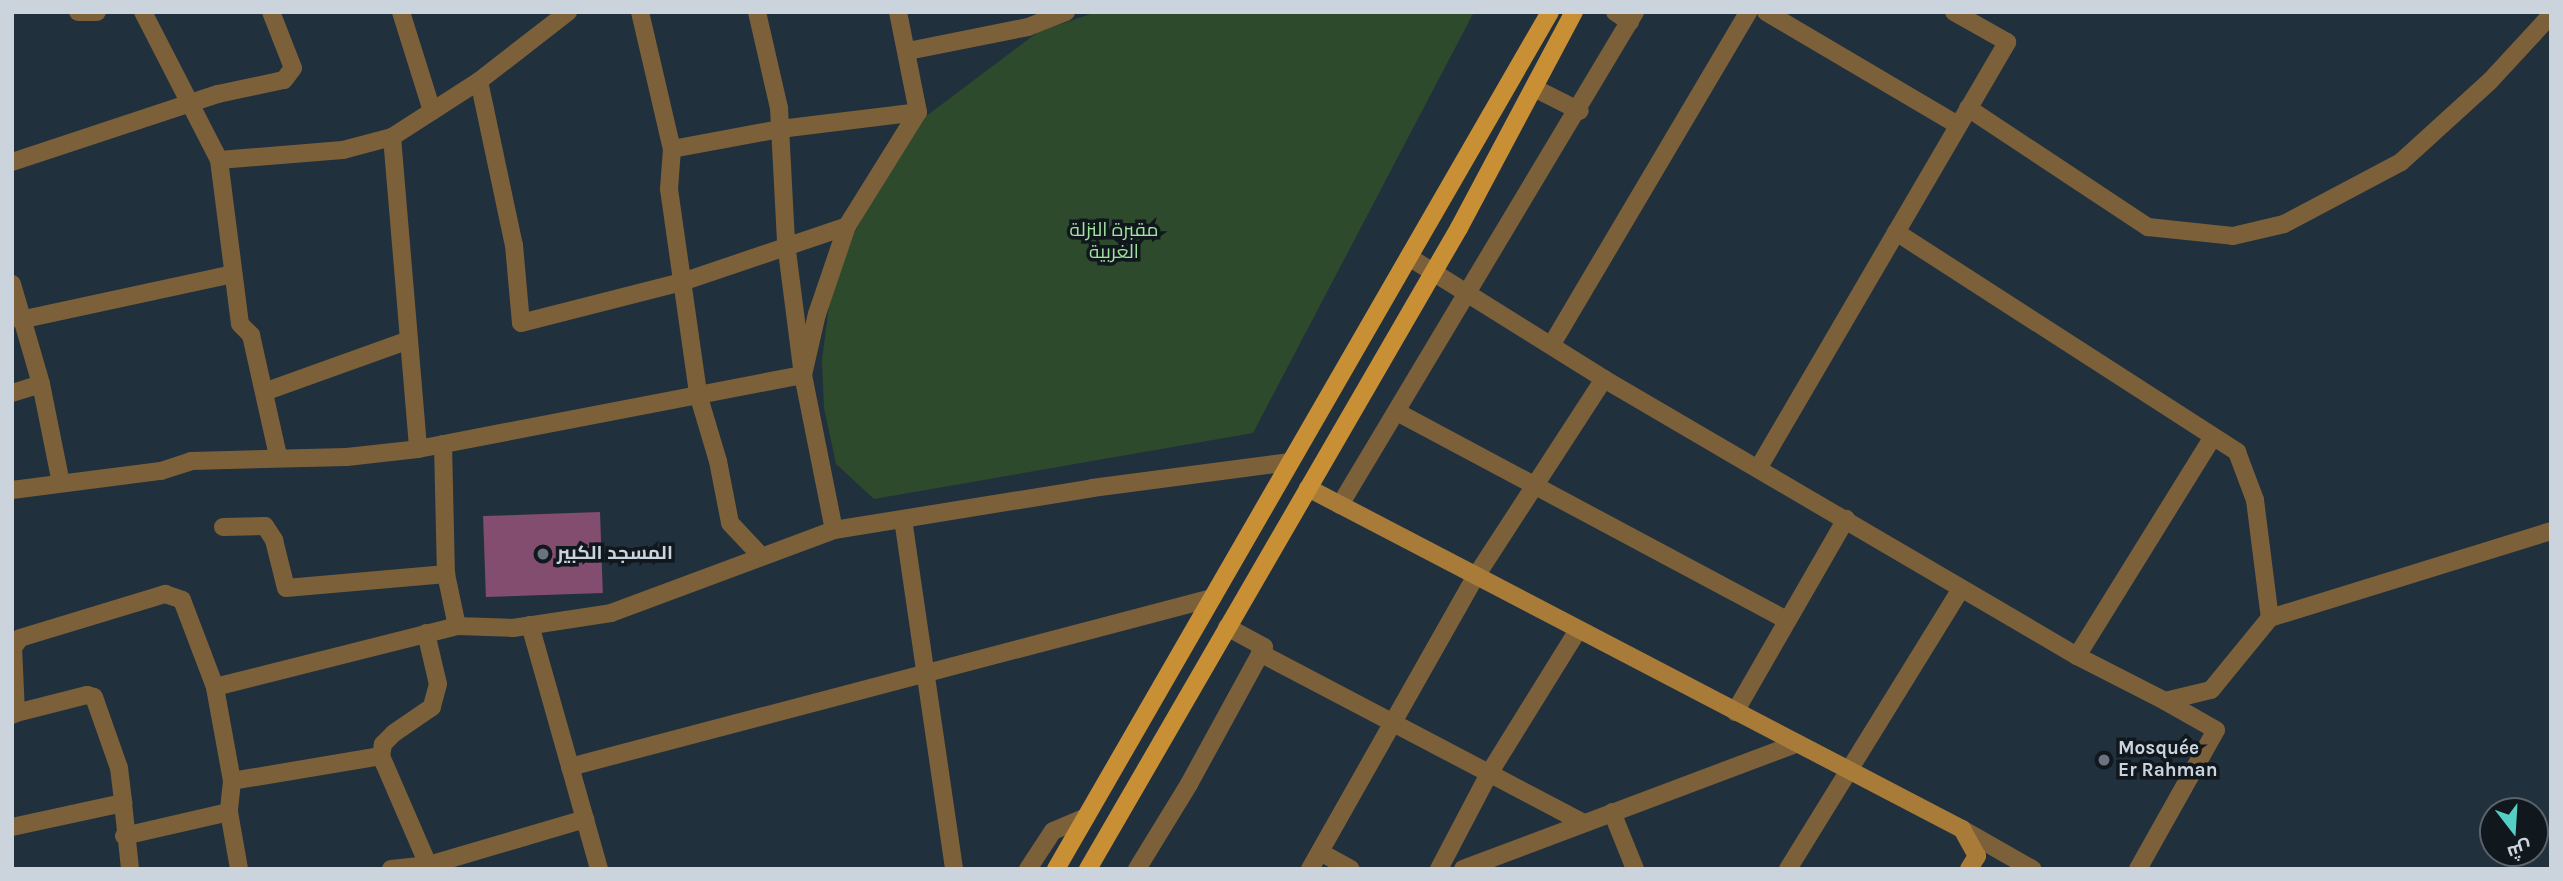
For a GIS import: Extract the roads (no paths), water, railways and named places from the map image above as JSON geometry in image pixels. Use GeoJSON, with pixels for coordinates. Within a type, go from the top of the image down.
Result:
{"type":"FeatureCollection","features":[{"type":"Feature","properties":{"kind":"main road"},"geometry":{"type":"LineString","coordinates":[[1056,869],[1549,12]]}},
{"type":"Feature","properties":{"kind":"main road"},"geometry":{"type":"LineString","coordinates":[[1088,869],[1434,271],[1574,12]]}},
{"type":"Feature","properties":{"kind":"street"},"geometry":{"type":"LineString","coordinates":[[78,12],[97,12]]}},
{"type":"Feature","properties":{"kind":"street"},"geometry":{"type":"LineString","coordinates":[[143,12],[219,160],[240,324],[251,335],[278,456]]}},
{"type":"Feature","properties":{"kind":"street"},"geometry":{"type":"LineString","coordinates":[[12,162],[292,75],[293,68],[271,12]]}},
{"type":"Feature","properties":{"kind":"street"},"geometry":{"type":"LineString","coordinates":[[401,12],[432,111]]}},
{"type":"Feature","properties":{"kind":"street"},"geometry":{"type":"LineString","coordinates":[[219,160],[343,150],[392,137],[479,81],[568,12]]}},
{"type":"Feature","properties":{"kind":"street"},"geometry":{"type":"LineString","coordinates":[[640,12],[672,149],[670,189],[698,394],[718,461],[730,523],[760,555]]}},
{"type":"Feature","properties":{"kind":"street"},"geometry":{"type":"LineString","coordinates":[[757,12],[780,129],[786,243],[803,375],[834,530]]}},
{"type":"Feature","properties":{"kind":"street"},"geometry":{"type":"LineString","coordinates":[[803,375],[847,226],[918,112],[908,51],[898,12]]}},
{"type":"Feature","properties":{"kind":"street"},"geometry":{"type":"LineString","coordinates":[[908,51],[1028,27],[1066,12]]}},
{"type":"Feature","properties":{"kind":"street"},"geometry":{"type":"LineString","coordinates":[[1552,344],[1748,12]]}},
{"type":"Feature","properties":{"kind":"street"},"geometry":{"type":"LineString","coordinates":[[1766,12],[1958,125]]}},
{"type":"Feature","properties":{"kind":"street"},"geometry":{"type":"LineString","coordinates":[[1759,467],[2007,42],[1954,12]]}},
{"type":"Feature","properties":{"kind":"street"},"geometry":{"type":"LineString","coordinates":[[1340,505],[1580,111],[1626,15]]}},
{"type":"Feature","properties":{"kind":"street"},"geometry":{"type":"LineString","coordinates":[[1968,108],[2148,227],[2234,236],[2284,224],[2401,162],[2490,81],[2551,15]]}},
{"type":"Feature","properties":{"kind":"street"},"geometry":{"type":"LineString","coordinates":[[479,81],[514,245],[521,323],[682,282],[786,243],[847,226]]}},
{"type":"Feature","properties":{"kind":"street"},"geometry":{"type":"LineString","coordinates":[[1534,88],[1580,111]]}},
{"type":"Feature","properties":{"kind":"street"},"geometry":{"type":"LineString","coordinates":[[672,149],[780,129],[918,112]]}},
{"type":"Feature","properties":{"kind":"street"},"geometry":{"type":"LineString","coordinates":[[392,137],[418,449]]}},
{"type":"Feature","properties":{"kind":"street"},"geometry":{"type":"LineString","coordinates":[[1896,232],[2237,452],[2255,500],[2270,618]]}},
{"type":"Feature","properties":{"kind":"street"},"geometry":{"type":"LineString","coordinates":[[1409,257],[1604,379],[1759,467],[1961,589],[2077,656],[2216,730],[2138,869]]}},
{"type":"Feature","properties":{"kind":"street"},"geometry":{"type":"LineString","coordinates":[[20,320],[233,274]]}},
{"type":"Feature","properties":{"kind":"street"},"geometry":{"type":"LineString","coordinates":[[12,284],[20,320],[41,384],[61,483]]}},
{"type":"Feature","properties":{"kind":"street"},"geometry":{"type":"LineString","coordinates":[[264,392],[409,340]]}},
{"type":"Feature","properties":{"kind":"street"},"geometry":{"type":"LineString","coordinates":[[12,490],[160,471],[191,461],[278,456],[347,457],[418,449],[803,375]]}},
{"type":"Feature","properties":{"kind":"street"},"geometry":{"type":"LineString","coordinates":[[1310,869],[1476,576],[1604,379]]}},
{"type":"Feature","properties":{"kind":"street"},"geometry":{"type":"LineString","coordinates":[[12,393],[41,384]]}},
{"type":"Feature","properties":{"kind":"street"},"geometry":{"type":"LineString","coordinates":[[1397,412],[1787,620]]}},
{"type":"Feature","properties":{"kind":"street"},"geometry":{"type":"LineString","coordinates":[[2077,656],[2213,437]]}},
{"type":"Feature","properties":{"kind":"street"},"geometry":{"type":"LineString","coordinates":[[443,444],[446,574],[457,626]]}},
{"type":"Feature","properties":{"kind":"street"},"geometry":{"type":"LineString","coordinates":[[215,687],[457,626],[530,625],[611,613],[760,555],[834,530],[1290,463]]}},
{"type":"Feature","properties":{"kind":"street"},"geometry":{"type":"LineString","coordinates":[[1308,488],[2032,869]]}},
{"type":"Feature","properties":{"kind":"street"},"geometry":{"type":"LineString","coordinates":[[903,519],[923,674],[954,869]]}},
{"type":"Feature","properties":{"kind":"street"},"geometry":{"type":"LineString","coordinates":[[1735,712],[1846,519]]}},
{"type":"Feature","properties":{"kind":"street"},"geometry":{"type":"LineString","coordinates":[[223,527],[265,526],[274,540],[286,588],[446,574]]}},
{"type":"Feature","properties":{"kind":"street"},"geometry":{"type":"LineString","coordinates":[[2165,701],[2211,690],[2270,618],[2551,531]]}},
{"type":"Feature","properties":{"kind":"street"},"geometry":{"type":"LineString","coordinates":[[1788,869],[1961,589]]}},
{"type":"Feature","properties":{"kind":"street"},"geometry":{"type":"LineString","coordinates":[[130,869],[124,836],[119,768],[94,697],[87,695],[14,714],[13,648],[20,638],[165,594],[182,600],[215,687],[232,781],[229,812],[239,869]]}},
{"type":"Feature","properties":{"kind":"street"},"geometry":{"type":"LineString","coordinates":[[570,767],[1212,598]]}},
{"type":"Feature","properties":{"kind":"street"},"geometry":{"type":"LineString","coordinates":[[530,625],[600,869]]}},
{"type":"Feature","properties":{"kind":"street"},"geometry":{"type":"LineString","coordinates":[[1137,869],[1189,784],[1264,647],[1227,627]]}},
{"type":"Feature","properties":{"kind":"street"},"geometry":{"type":"LineString","coordinates":[[1439,869],[1490,772],[1578,630]]}},
{"type":"Feature","properties":{"kind":"street"},"geometry":{"type":"LineString","coordinates":[[426,634],[438,684],[432,707],[394,733],[383,744],[380,756],[430,867]]}},
{"type":"Feature","properties":{"kind":"street"},"geometry":{"type":"LineString","coordinates":[[1260,653],[1393,720],[1583,822]]}},
{"type":"Feature","properties":{"kind":"street"},"geometry":{"type":"LineString","coordinates":[[1463,869],[1796,744]]}},
{"type":"Feature","properties":{"kind":"street"},"geometry":{"type":"LineString","coordinates":[[232,781],[380,756]]}},
{"type":"Feature","properties":{"kind":"street"},"geometry":{"type":"LineString","coordinates":[[12,827],[123,803]]}},
{"type":"Feature","properties":{"kind":"street"},"geometry":{"type":"LineString","coordinates":[[124,836],[229,812]]}},
{"type":"Feature","properties":{"kind":"street"},"geometry":{"type":"LineString","coordinates":[[1612,812],[1635,869]]}},
{"type":"Feature","properties":{"kind":"street"},"geometry":{"type":"LineString","coordinates":[[1028,869],[1054,831],[1086,817]]}},
{"type":"Feature","properties":{"kind":"street"},"geometry":{"type":"LineString","coordinates":[[391,869],[430,867],[585,819]]}},
{"type":"Feature","properties":{"kind":"street"},"geometry":{"type":"LineString","coordinates":[[1962,830],[1977,856],[1969,869]]}},
{"type":"Feature","properties":{"kind":"street"},"geometry":{"type":"LineString","coordinates":[[1320,852],[1351,869]]}},
{"type":"Feature","properties":{"kind":"place","name":"المسجد الكبير"},"geometry":{"type":"Point","coordinates":[543,554]}},
{"type":"Feature","properties":{"kind":"place","name":"Mosquée Er Rahman"},"geometry":{"type":"Point","coordinates":[2104,760]}},
{"type":"Feature","properties":{"kind":"park label","name":"مقبرة النزلة الغربية"},"geometry":{"type":"Point","coordinates":[1114,242]}}]}
